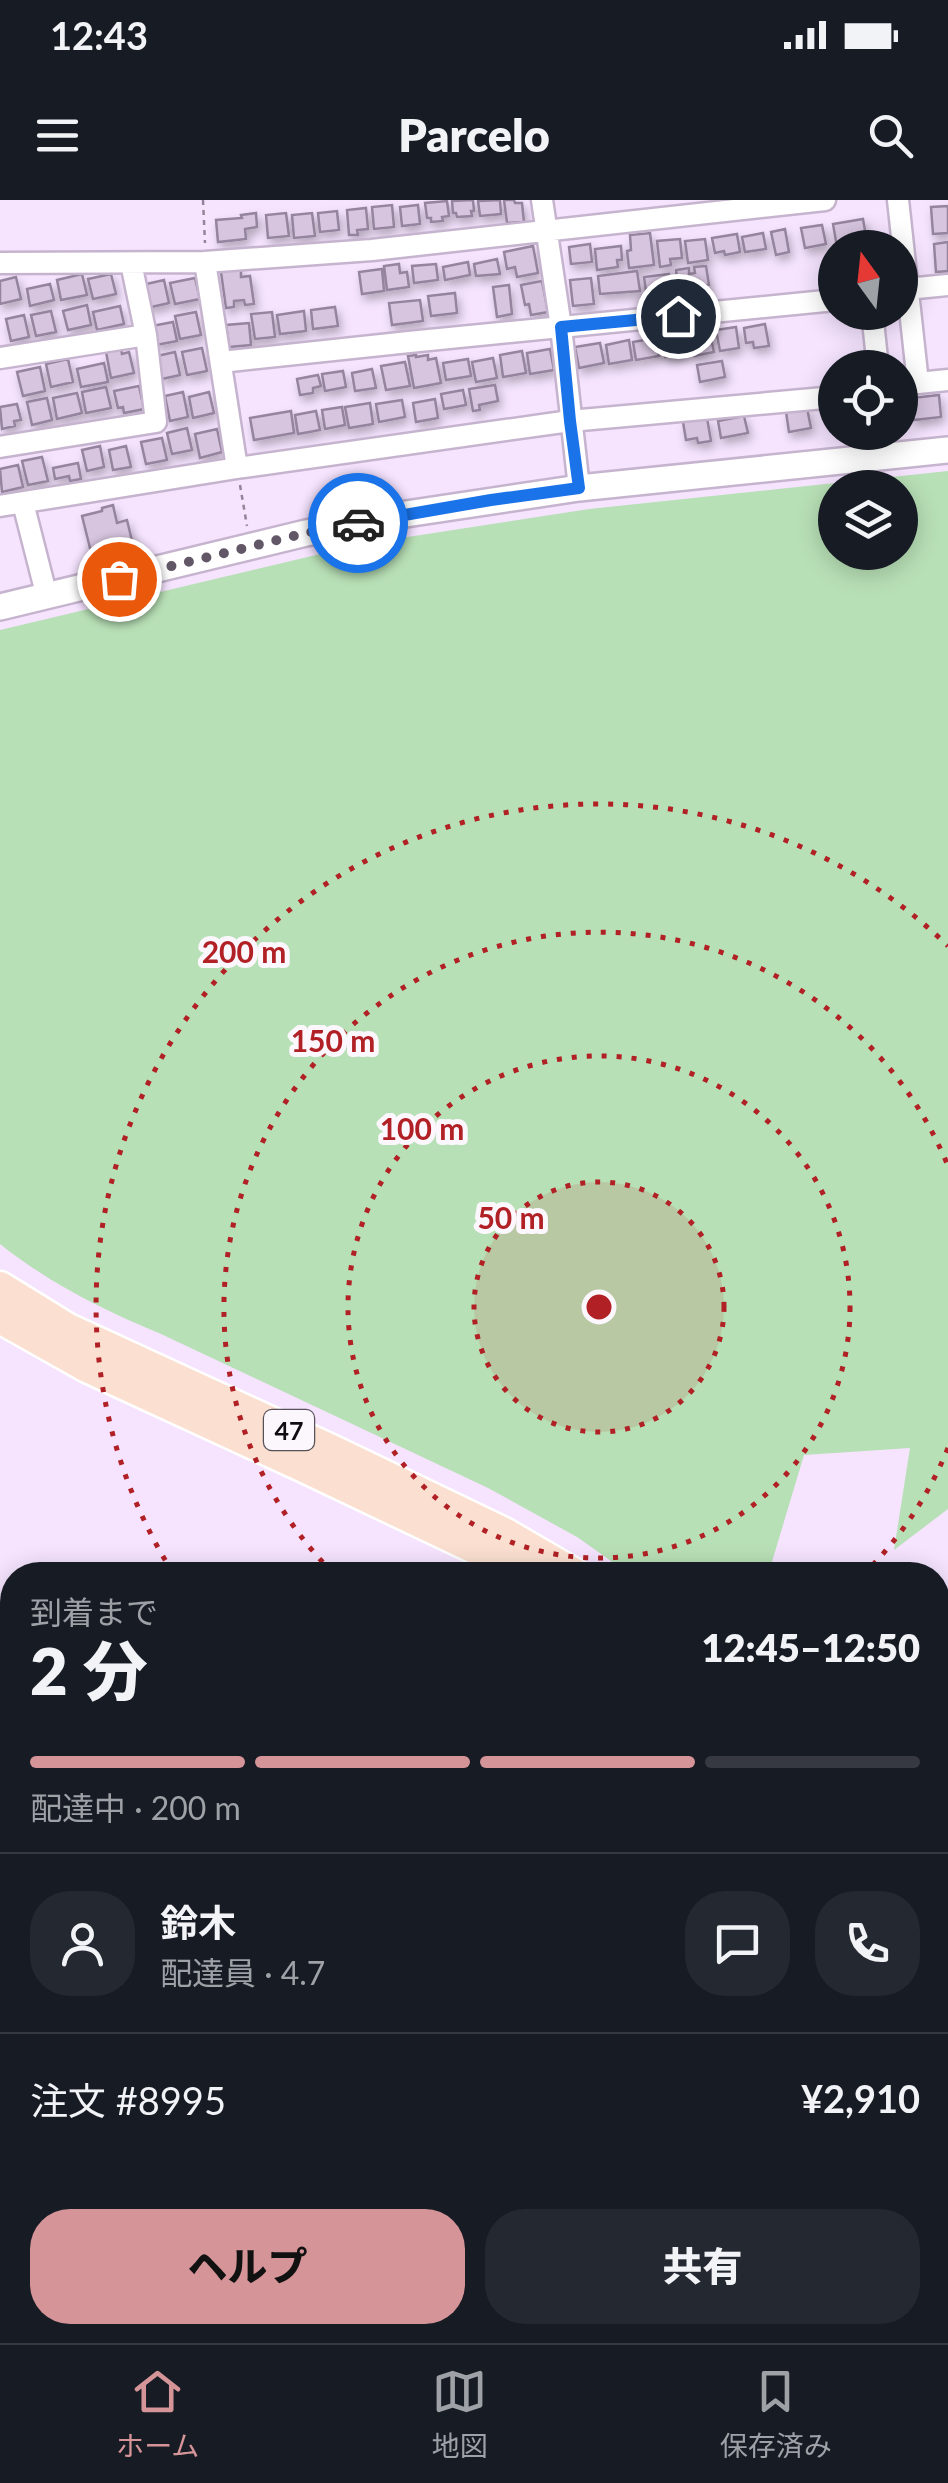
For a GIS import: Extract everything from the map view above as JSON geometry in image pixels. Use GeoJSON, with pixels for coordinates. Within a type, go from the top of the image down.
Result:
{"type":"FeatureCollection","features":[{"type":"Feature","properties":{"kind":"main road","name":"47"},"geometry":{"type":"LineString","coordinates":[[0,1288],[68,1329],[504,1532],[554,1562]]}},
{"type":"Feature","properties":{"kind":"main road","name":"47"},"geometry":{"type":"LineString","coordinates":[[0,1318],[86,1367],[498,1562]]}},
{"type":"Feature","properties":{"kind":"street"},"geometry":{"type":"LineString","coordinates":[[542,200],[579,488]]}},
{"type":"Feature","properties":{"kind":"street"},"geometry":{"type":"LineString","coordinates":[[0,263],[206,262],[372,250],[825,200]]}},
{"type":"Feature","properties":{"kind":"street"},"geometry":{"type":"LineString","coordinates":[[898,200],[901,230]]}},
{"type":"Feature","properties":{"kind":"street"},"geometry":{"type":"LineString","coordinates":[[0,447],[156,422],[146,335],[131,262]]}},
{"type":"Feature","properties":{"kind":"street"},"geometry":{"type":"LineString","coordinates":[[206,262],[237,468]]}},
{"type":"Feature","properties":{"kind":"street"},"geometry":{"type":"LineString","coordinates":[[918,288],[948,285]]}},
{"type":"Feature","properties":{"kind":"street"},"geometry":{"type":"LineString","coordinates":[[221,362],[818,302]]}},
{"type":"Feature","properties":{"kind":"street"},"geometry":{"type":"LineString","coordinates":[[912,330],[918,383],[948,380]]}},
{"type":"Feature","properties":{"kind":"street"},"geometry":{"type":"LineString","coordinates":[[0,358],[146,335]]}},
{"type":"Feature","properties":{"kind":"street"},"geometry":{"type":"LineString","coordinates":[[0,506],[570,421],[818,399]]}},
{"type":"Feature","properties":{"kind":"street"},"geometry":{"type":"LineString","coordinates":[[0,608],[306,533],[423,511],[579,488],[948,450]]}},
{"type":"Feature","properties":{"kind":"street"},"geometry":{"type":"LineString","coordinates":[[23,503],[46,597]]}},
{"type":"Feature","properties":{"kind":"path"},"geometry":{"type":"LineString","coordinates":[[202,200],[206,262]]}},
{"type":"Feature","properties":{"kind":"path"},"geometry":{"type":"LineString","coordinates":[[904,450],[904,454]]}},
{"type":"Feature","properties":{"kind":"path"},"geometry":{"type":"LineString","coordinates":[[237,468],[248,533]]}},
{"type":"Feature","properties":{"kind":"green space"},"geometry":{"type":"Polygon","coordinates":[[[948,471],[948,1509],[894,1550],[910,1448],[804,1455],[772,1562],[613,1562],[577,1537],[488,1488],[97,1305],[0,1244],[0,630],[362,544],[589,509],[818,485],[818,570],[918,570],[918,474],[948,471]]]}},
{"type":"Feature","properties":{"kind":"building"},"geometry":{"type":"Polygon","coordinates":[[[473,200],[472,216],[457,217],[453,213],[452,201],[473,200]]]}},
{"type":"Feature","properties":{"kind":"building"},"geometry":{"type":"Polygon","coordinates":[[[500,200],[501,214],[480,216],[478,201],[500,200]]]}},
{"type":"Feature","properties":{"kind":"building"},"geometry":{"type":"Polygon","coordinates":[[[504,200],[522,203],[524,222],[507,223],[504,200]]]}},
{"type":"Feature","properties":{"kind":"building"},"geometry":{"type":"Polygon","coordinates":[[[447,201],[449,216],[431,222],[425,203],[447,201]]]}},
{"type":"Feature","properties":{"kind":"building"},"geometry":{"type":"Polygon","coordinates":[[[392,205],[394,227],[374,229],[372,207],[392,205]]]}},
{"type":"Feature","properties":{"kind":"building"},"geometry":{"type":"Polygon","coordinates":[[[418,205],[420,224],[402,226],[400,207],[418,205]]]}},
{"type":"Feature","properties":{"kind":"building"},"geometry":{"type":"Polygon","coordinates":[[[948,206],[948,233],[933,234],[931,207],[948,206]]]}},
{"type":"Feature","properties":{"kind":"building"},"geometry":{"type":"Polygon","coordinates":[[[366,208],[368,229],[349,235],[347,210],[366,208]]]}},
{"type":"Feature","properties":{"kind":"building"},"geometry":{"type":"Polygon","coordinates":[[[337,211],[339,230],[320,232],[318,213],[337,211]]]}},
{"type":"Feature","properties":{"kind":"building"},"geometry":{"type":"Polygon","coordinates":[[[256,213],[257,227],[245,229],[246,239],[218,242],[216,220],[256,213]]]}},
{"type":"Feature","properties":{"kind":"building"},"geometry":{"type":"Polygon","coordinates":[[[286,213],[289,236],[268,238],[266,215],[286,213]]]}},
{"type":"Feature","properties":{"kind":"building"},"geometry":{"type":"Polygon","coordinates":[[[312,213],[315,236],[294,238],[292,215],[312,213]]]}},
{"type":"Feature","properties":{"kind":"building"},"geometry":{"type":"Polygon","coordinates":[[[863,219],[865,230],[834,230],[833,224],[863,219]]]}},
{"type":"Feature","properties":{"kind":"building"},"geometry":{"type":"Polygon","coordinates":[[[822,225],[818,246],[805,248],[801,228],[822,225]]]}},
{"type":"Feature","properties":{"kind":"building"},"geometry":{"type":"Polygon","coordinates":[[[785,229],[789,252],[776,255],[771,232],[785,229]]]}},
{"type":"Feature","properties":{"kind":"building"},"geometry":{"type":"Polygon","coordinates":[[[650,233],[654,265],[629,268],[630,235],[650,233]]]}},
{"type":"Feature","properties":{"kind":"building"},"geometry":{"type":"Polygon","coordinates":[[[763,233],[766,249],[745,252],[742,237],[763,233]]]}},
{"type":"Feature","properties":{"kind":"building"},"geometry":{"type":"Polygon","coordinates":[[[737,234],[740,252],[715,253],[712,238],[737,234]]]}},
{"type":"Feature","properties":{"kind":"building"},"geometry":{"type":"Polygon","coordinates":[[[680,239],[682,258],[670,259],[671,265],[660,267],[657,241],[680,239]]]}},
{"type":"Feature","properties":{"kind":"building"},"geometry":{"type":"Polygon","coordinates":[[[705,239],[708,260],[688,263],[685,241],[705,239]]]}},
{"type":"Feature","properties":{"kind":"building"},"geometry":{"type":"Polygon","coordinates":[[[948,242],[948,271],[936,272],[934,244],[948,242]]]}},
{"type":"Feature","properties":{"kind":"building"},"geometry":{"type":"Polygon","coordinates":[[[590,244],[592,262],[571,264],[569,247],[590,244]]]}},
{"type":"Feature","properties":{"kind":"building"},"geometry":{"type":"Polygon","coordinates":[[[533,246],[538,273],[517,277],[515,267],[507,269],[504,252],[533,246]]]}},
{"type":"Feature","properties":{"kind":"building"},"geometry":{"type":"Polygon","coordinates":[[[621,246],[618,267],[597,270],[595,249],[621,246]]]}},
{"type":"Feature","properties":{"kind":"building"},"geometry":{"type":"Polygon","coordinates":[[[497,259],[500,274],[476,276],[474,264],[497,259]]]}},
{"type":"Feature","properties":{"kind":"building"},"geometry":{"type":"Polygon","coordinates":[[[468,262],[470,275],[445,280],[443,267],[468,262]]]}},
{"type":"Feature","properties":{"kind":"building"},"geometry":{"type":"Polygon","coordinates":[[[399,264],[400,273],[407,272],[409,287],[387,290],[384,266],[399,264]]]}},
{"type":"Feature","properties":{"kind":"building"},"geometry":{"type":"Polygon","coordinates":[[[436,264],[438,280],[414,283],[412,266],[436,264]]]}},
{"type":"Feature","properties":{"kind":"building"},"geometry":{"type":"Polygon","coordinates":[[[706,266],[709,285],[678,288],[676,270],[689,268],[689,274],[695,273],[694,267],[706,266]]]}},
{"type":"Feature","properties":{"kind":"building"},"geometry":{"type":"Polygon","coordinates":[[[241,269],[241,277],[250,276],[254,304],[234,301],[234,307],[226,308],[221,272],[241,269]]]}},
{"type":"Feature","properties":{"kind":"building"},"geometry":{"type":"Polygon","coordinates":[[[382,269],[384,291],[362,294],[359,272],[382,269]]]}},
{"type":"Feature","properties":{"kind":"building"},"geometry":{"type":"Polygon","coordinates":[[[637,271],[640,291],[600,294],[598,276],[637,271]]]}},
{"type":"Feature","properties":{"kind":"building"},"geometry":{"type":"Polygon","coordinates":[[[82,274],[87,295],[61,300],[57,280],[82,274]]]}},
{"type":"Feature","properties":{"kind":"building"},"geometry":{"type":"Polygon","coordinates":[[[111,274],[116,294],[93,299],[88,279],[111,274]]]}},
{"type":"Feature","properties":{"kind":"building"},"geometry":{"type":"Polygon","coordinates":[[[669,274],[672,294],[653,297],[652,291],[646,292],[644,277],[669,274]]]}},
{"type":"Feature","properties":{"kind":"building"},"geometry":{"type":"Polygon","coordinates":[[[16,277],[21,299],[0,304],[0,281],[16,277]]]}},
{"type":"Feature","properties":{"kind":"building"},"geometry":{"type":"Polygon","coordinates":[[[195,278],[200,299],[175,304],[170,283],[195,278]]]}},
{"type":"Feature","properties":{"kind":"building"},"geometry":{"type":"Polygon","coordinates":[[[591,278],[594,304],[573,306],[570,280],[591,278]]]}},
{"type":"Feature","properties":{"kind":"building"},"geometry":{"type":"Polygon","coordinates":[[[164,280],[169,303],[147,308],[142,285],[164,280]]]}},
{"type":"Feature","properties":{"kind":"building"},"geometry":{"type":"Polygon","coordinates":[[[542,281],[548,312],[531,315],[521,285],[542,281]]]}},
{"type":"Feature","properties":{"kind":"building"},"geometry":{"type":"Polygon","coordinates":[[[50,284],[54,300],[30,306],[27,289],[50,284]]]}},
{"type":"Feature","properties":{"kind":"building"},"geometry":{"type":"Polygon","coordinates":[[[509,285],[512,314],[497,317],[493,287],[509,285]]]}},
{"type":"Feature","properties":{"kind":"building"},"geometry":{"type":"Polygon","coordinates":[[[455,293],[457,313],[431,316],[428,296],[455,293]]]}},
{"type":"Feature","properties":{"kind":"building"},"geometry":{"type":"Polygon","coordinates":[[[420,300],[423,321],[392,325],[389,303],[420,300]]]}},
{"type":"Feature","properties":{"kind":"building"},"geometry":{"type":"Polygon","coordinates":[[[87,305],[91,325],[68,330],[63,311],[87,305]]]}},
{"type":"Feature","properties":{"kind":"building"},"geometry":{"type":"Polygon","coordinates":[[[120,306],[124,324],[97,330],[93,312],[120,306]]]}},
{"type":"Feature","properties":{"kind":"building"},"geometry":{"type":"Polygon","coordinates":[[[335,307],[338,326],[313,329],[311,310],[335,307]]]}},
{"type":"Feature","properties":{"kind":"building"},"geometry":{"type":"Polygon","coordinates":[[[51,311],[56,332],[36,336],[31,315],[51,311]]]}},
{"type":"Feature","properties":{"kind":"building"},"geometry":{"type":"Polygon","coordinates":[[[304,311],[306,331],[280,334],[277,315],[304,311]]]}},
{"type":"Feature","properties":{"kind":"building"},"geometry":{"type":"Polygon","coordinates":[[[196,312],[201,335],[180,339],[175,316],[196,312]]]}},
{"type":"Feature","properties":{"kind":"building"},"geometry":{"type":"Polygon","coordinates":[[[272,312],[275,337],[255,339],[251,314],[272,312]]]}},
{"type":"Feature","properties":{"kind":"building"},"geometry":{"type":"Polygon","coordinates":[[[24,315],[29,337],[11,341],[6,319],[24,315]]]}},
{"type":"Feature","properties":{"kind":"building"},"geometry":{"type":"Polygon","coordinates":[[[173,322],[177,341],[156,345],[152,326],[173,322]]]}},
{"type":"Feature","properties":{"kind":"building"},"geometry":{"type":"Polygon","coordinates":[[[249,323],[251,345],[229,347],[226,325],[249,323]]]}},
{"type":"Feature","properties":{"kind":"building"},"geometry":{"type":"Polygon","coordinates":[[[765,324],[769,346],[754,348],[753,342],[746,343],[744,328],[765,324]]]}},
{"type":"Feature","properties":{"kind":"building"},"geometry":{"type":"Polygon","coordinates":[[[736,327],[739,348],[720,351],[716,330],[736,327]]]}},
{"type":"Feature","properties":{"kind":"building"},"geometry":{"type":"Polygon","coordinates":[[[709,329],[714,352],[694,356],[690,332],[709,329]]]}},
{"type":"Feature","properties":{"kind":"building"},"geometry":{"type":"Polygon","coordinates":[[[682,335],[685,353],[665,357],[662,338],[682,335]]]}},
{"type":"Feature","properties":{"kind":"building"},"geometry":{"type":"Polygon","coordinates":[[[656,338],[659,356],[636,360],[633,342],[656,338]]]}},
{"type":"Feature","properties":{"kind":"building"},"geometry":{"type":"Polygon","coordinates":[[[629,340],[632,360],[609,364],[606,345],[629,340]]]}},
{"type":"Feature","properties":{"kind":"building"},"geometry":{"type":"Polygon","coordinates":[[[600,343],[604,363],[579,368],[575,347],[600,343]]]}},
{"type":"Feature","properties":{"kind":"building"},"geometry":{"type":"Polygon","coordinates":[[[202,348],[207,371],[187,375],[182,352],[202,348]]]}},
{"type":"Feature","properties":{"kind":"building"},"geometry":{"type":"Polygon","coordinates":[[[121,349],[122,354],[129,352],[134,373],[111,378],[106,352],[121,349]]]}},
{"type":"Feature","properties":{"kind":"building"},"geometry":{"type":"Polygon","coordinates":[[[550,349],[554,370],[530,374],[527,353],[550,349]]]}},
{"type":"Feature","properties":{"kind":"building"},"geometry":{"type":"Polygon","coordinates":[[[522,351],[526,373],[503,377],[500,355],[522,351]]]}},
{"type":"Feature","properties":{"kind":"building"},"geometry":{"type":"Polygon","coordinates":[[[175,352],[180,375],[162,379],[157,356],[175,352]]]}},
{"type":"Feature","properties":{"kind":"building"},"geometry":{"type":"Polygon","coordinates":[[[428,355],[428,360],[436,358],[441,383],[414,388],[408,356],[428,355]]]}},
{"type":"Feature","properties":{"kind":"building"},"geometry":{"type":"Polygon","coordinates":[[[493,358],[497,378],[476,382],[472,362],[493,358]]]}},
{"type":"Feature","properties":{"kind":"building"},"geometry":{"type":"Polygon","coordinates":[[[68,359],[73,382],[51,387],[46,364],[68,359]]]}},
{"type":"Feature","properties":{"kind":"building"},"geometry":{"type":"Polygon","coordinates":[[[468,359],[471,376],[446,380],[443,363],[468,359]]]}},
{"type":"Feature","properties":{"kind":"building"},"geometry":{"type":"Polygon","coordinates":[[[722,361],[725,377],[700,382],[697,365],[722,361]]]}},
{"type":"Feature","properties":{"kind":"building"},"geometry":{"type":"Polygon","coordinates":[[[405,362],[410,386],[386,390],[381,366],[405,362]]]}},
{"type":"Feature","properties":{"kind":"building"},"geometry":{"type":"Polygon","coordinates":[[[104,363],[108,382],[81,387],[77,369],[104,363]]]}},
{"type":"Feature","properties":{"kind":"building"},"geometry":{"type":"Polygon","coordinates":[[[40,367],[45,391],[23,396],[17,372],[40,367]]]}},
{"type":"Feature","properties":{"kind":"building"},"geometry":{"type":"Polygon","coordinates":[[[372,369],[376,388],[355,391],[352,373],[372,369]]]}},
{"type":"Feature","properties":{"kind":"building"},"geometry":{"type":"Polygon","coordinates":[[[343,371],[346,387],[325,391],[322,374],[343,371]]]}},
{"type":"Feature","properties":{"kind":"building"},"geometry":{"type":"Polygon","coordinates":[[[318,375],[321,386],[313,388],[313,393],[300,395],[297,379],[318,375]]]}},
{"type":"Feature","properties":{"kind":"building"},"geometry":{"type":"Polygon","coordinates":[[[495,385],[498,401],[479,405],[480,410],[473,411],[469,389],[495,385]]]}},
{"type":"Feature","properties":{"kind":"building"},"geometry":{"type":"Polygon","coordinates":[[[139,386],[144,409],[124,413],[123,407],[118,408],[114,391],[139,386]]]}},
{"type":"Feature","properties":{"kind":"building"},"geometry":{"type":"Polygon","coordinates":[[[106,387],[111,408],[86,413],[82,392],[106,387]]]}},
{"type":"Feature","properties":{"kind":"building"},"geometry":{"type":"Polygon","coordinates":[[[463,390],[466,405],[444,409],[441,394],[463,390]]]}},
{"type":"Feature","properties":{"kind":"building"},"geometry":{"type":"Polygon","coordinates":[[[183,392],[188,417],[170,421],[165,396],[183,392]]]}},
{"type":"Feature","properties":{"kind":"building"},"geometry":{"type":"Polygon","coordinates":[[[209,392],[214,413],[193,418],[189,397],[209,392]]]}},
{"type":"Feature","properties":{"kind":"building"},"geometry":{"type":"Polygon","coordinates":[[[77,393],[82,413],[57,419],[53,398],[77,393]]]}},
{"type":"Feature","properties":{"kind":"building"},"geometry":{"type":"Polygon","coordinates":[[[939,395],[941,417],[918,420],[918,397],[939,395]]]}},
{"type":"Feature","properties":{"kind":"building"},"geometry":{"type":"Polygon","coordinates":[[[47,398],[52,420],[32,425],[27,402],[47,398]]]}},
{"type":"Feature","properties":{"kind":"building"},"geometry":{"type":"Polygon","coordinates":[[[435,399],[438,418],[416,422],[413,403],[435,399]]]}},
{"type":"Feature","properties":{"kind":"building"},"geometry":{"type":"Polygon","coordinates":[[[402,400],[405,417],[379,422],[376,404],[402,400]]]}},
{"type":"Feature","properties":{"kind":"building"},"geometry":{"type":"Polygon","coordinates":[[[370,403],[373,424],[349,428],[345,407],[370,403]]]}},
{"type":"Feature","properties":{"kind":"building"},"geometry":{"type":"Polygon","coordinates":[[[17,404],[21,420],[2,429],[0,407],[17,404]]]}},
{"type":"Feature","properties":{"kind":"building"},"geometry":{"type":"Polygon","coordinates":[[[342,407],[345,425],[325,429],[322,410],[342,407]]]}},
{"type":"Feature","properties":{"kind":"building"},"geometry":{"type":"Polygon","coordinates":[[[807,408],[811,428],[789,432],[786,412],[807,408]]]}},
{"type":"Feature","properties":{"kind":"building"},"geometry":{"type":"Polygon","coordinates":[[[291,411],[294,433],[254,440],[250,418],[291,411]]]}},
{"type":"Feature","properties":{"kind":"building"},"geometry":{"type":"Polygon","coordinates":[[[316,411],[320,430],[298,434],[295,415],[316,411]]]}},
{"type":"Feature","properties":{"kind":"building"},"geometry":{"type":"Polygon","coordinates":[[[744,416],[748,433],[721,438],[718,421],[744,416]]]}},
{"type":"Feature","properties":{"kind":"building"},"geometry":{"type":"Polygon","coordinates":[[[707,418],[711,441],[686,440],[683,422],[707,418]]]}},
{"type":"Feature","properties":{"kind":"building"},"geometry":{"type":"Polygon","coordinates":[[[187,428],[192,450],[172,454],[167,433],[187,428]]]}},
{"type":"Feature","properties":{"kind":"building"},"geometry":{"type":"Polygon","coordinates":[[[217,429],[222,452],[200,458],[195,434],[217,429]]]}},
{"type":"Feature","properties":{"kind":"building"},"geometry":{"type":"Polygon","coordinates":[[[162,438],[167,460],[146,464],[141,442],[162,438]]]}},
{"type":"Feature","properties":{"kind":"building"},"geometry":{"type":"Polygon","coordinates":[[[100,446],[104,467],[87,471],[82,450],[100,446]]]}},
{"type":"Feature","properties":{"kind":"building"},"geometry":{"type":"Polygon","coordinates":[[[126,446],[131,467],[113,470],[109,450],[126,446]]]}},
{"type":"Feature","properties":{"kind":"building"},"geometry":{"type":"Polygon","coordinates":[[[42,457],[48,481],[28,485],[22,461],[42,457]]]}},
{"type":"Feature","properties":{"kind":"building"},"geometry":{"type":"Polygon","coordinates":[[[78,463],[81,479],[55,479],[53,468],[78,463]]]}},
{"type":"Feature","properties":{"kind":"building"},"geometry":{"type":"Polygon","coordinates":[[[18,465],[23,487],[2,492],[0,469],[18,465]]]}},
{"type":"Feature","properties":{"kind":"building"},"geometry":{"type":"Polygon","coordinates":[[[113,505],[117,523],[127,520],[133,545],[116,549],[115,544],[107,546],[110,555],[92,556],[82,516],[113,505]]]}},
{"type":"Feature","properties":{"kind":"way so far"},"geometry":{"type":"LineString","coordinates":[[119,579],[358,523]]}},
{"type":"Feature","properties":{"kind":"route"},"geometry":{"type":"LineString","coordinates":[[358,523],[579,488],[561,327],[678,316]]}}]}
